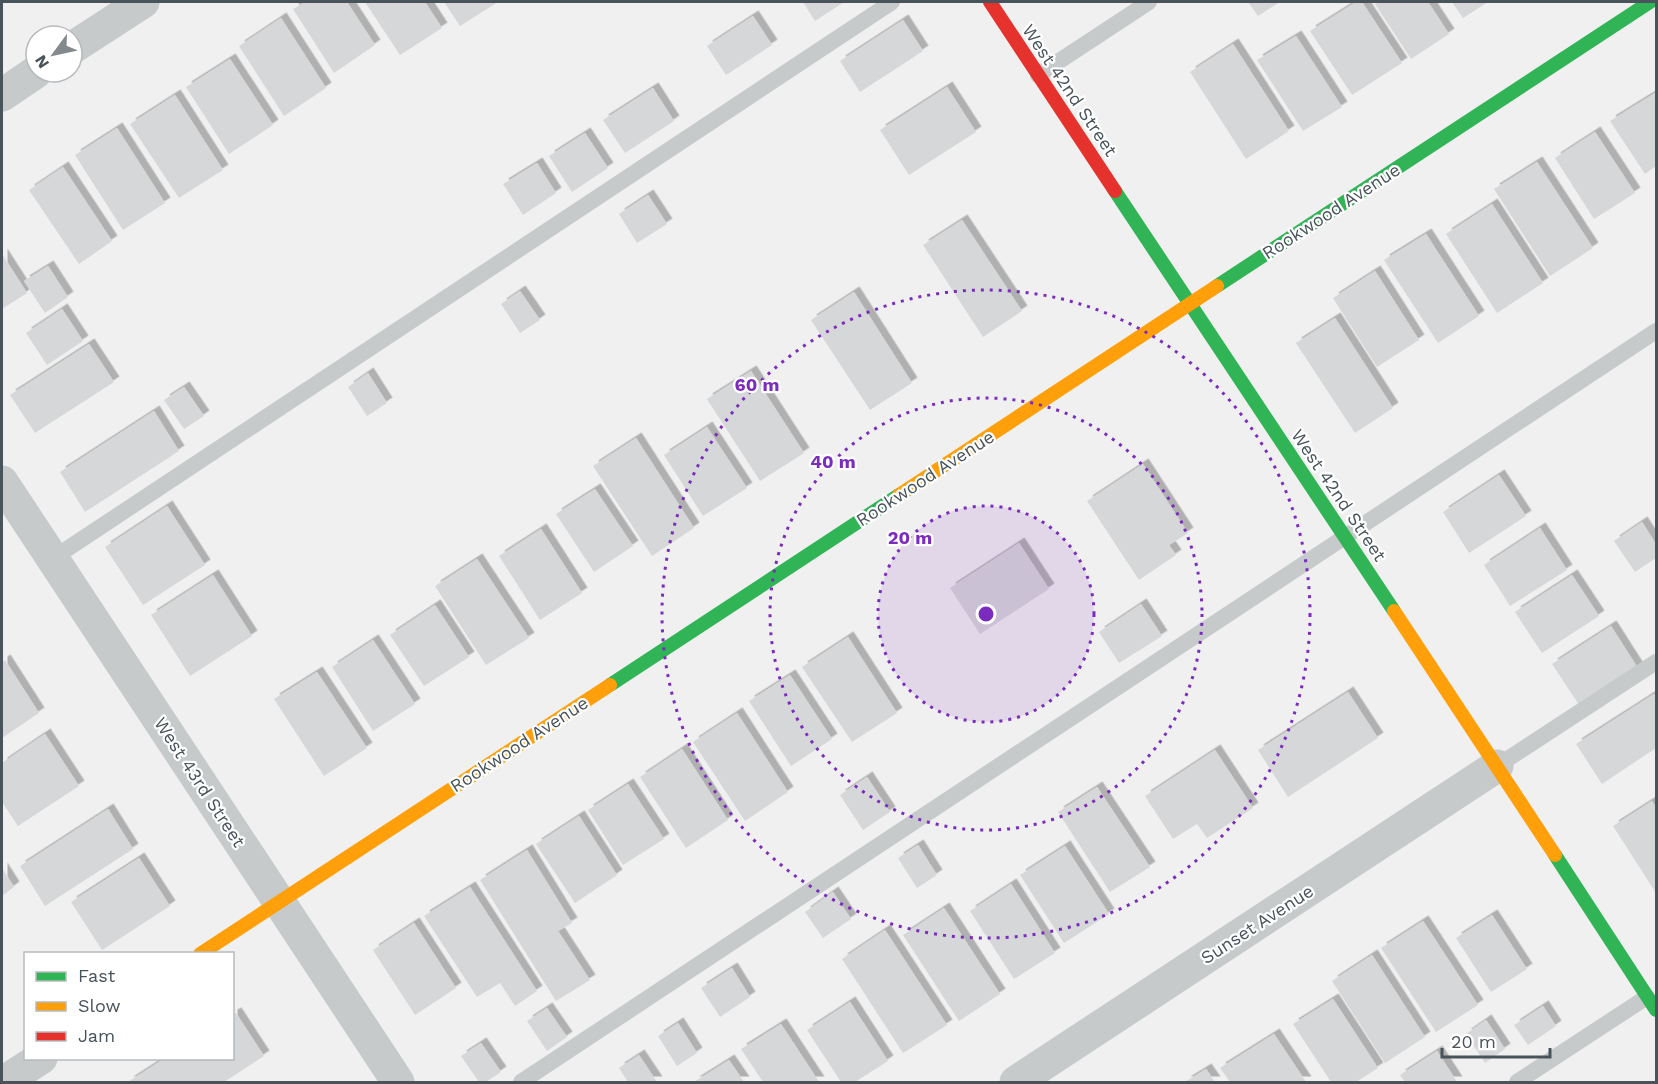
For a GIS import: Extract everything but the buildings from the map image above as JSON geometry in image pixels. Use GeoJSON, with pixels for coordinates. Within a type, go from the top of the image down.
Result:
{"type":"FeatureCollection","features":[{"type":"Feature","properties":{"kind":"street"},"geometry":{"type":"LineString","coordinates":[[84,40],[143,2]]}},
{"type":"Feature","properties":{"kind":"street","name":"West 42nd Street"},"geometry":{"type":"LineString","coordinates":[[990,2],[1653,999]]}},
{"type":"Feature","properties":{"kind":"street","name":"Rookwood Avenue"},"geometry":{"type":"LineString","coordinates":[[203,952],[1650,2]]}},
{"type":"Feature","properties":{"kind":"street"},"geometry":{"type":"LineString","coordinates":[[2,95],[24,80]]}},
{"type":"Feature","properties":{"kind":"street","name":"West 43rd Street"},"geometry":{"type":"LineString","coordinates":[[2,482],[398,1083]]}},
{"type":"Feature","properties":{"kind":"street","name":"Sunset Avenue"},"geometry":{"type":"LineString","coordinates":[[1016,1083],[1497,766]]}},
{"type":"Feature","properties":{"kind":"street"},"geometry":{"type":"LineString","coordinates":[[4,1083],[39,1060]]}},
{"type":"Feature","properties":{"kind":"lane"},"geometry":{"type":"LineString","coordinates":[[52,559],[891,2]]}},
{"type":"Feature","properties":{"kind":"lane"},"geometry":{"type":"LineString","coordinates":[[1038,75],[1149,2]]}},
{"type":"Feature","properties":{"kind":"lane"},"geometry":{"type":"LineString","coordinates":[[521,1083],[1656,331]]}},
{"type":"Feature","properties":{"kind":"lane"},"geometry":{"type":"LineString","coordinates":[[1497,766],[1656,662]]}},
{"type":"Feature","properties":{"kind":"lane"},"geometry":{"type":"LineString","coordinates":[[1517,1083],[1653,999]]}},
{"type":"Feature","properties":{"kind":"traffic: fast"},"geometry":{"type":"LineString","coordinates":[[1217,286],[1650,2]]}},
{"type":"Feature","properties":{"kind":"traffic: fast"},"geometry":{"type":"LineString","coordinates":[[1115,191],[1394,611]]}},
{"type":"Feature","properties":{"kind":"traffic: fast"},"geometry":{"type":"LineString","coordinates":[[610,685],[899,495]]}},
{"type":"Feature","properties":{"kind":"traffic: fast"},"geometry":{"type":"LineString","coordinates":[[1555,855],[1656,1010]]}},
{"type":"Feature","properties":{"kind":"traffic: slow"},"geometry":{"type":"LineString","coordinates":[[899,495],[1217,286]]}},
{"type":"Feature","properties":{"kind":"traffic: slow"},"geometry":{"type":"LineString","coordinates":[[1394,611],[1555,855]]}},
{"type":"Feature","properties":{"kind":"traffic: slow"},"geometry":{"type":"LineString","coordinates":[[203,952],[610,685]]}},
{"type":"Feature","properties":{"kind":"traffic: jam"},"geometry":{"type":"LineString","coordinates":[[990,2],[1115,191]]}}]}
